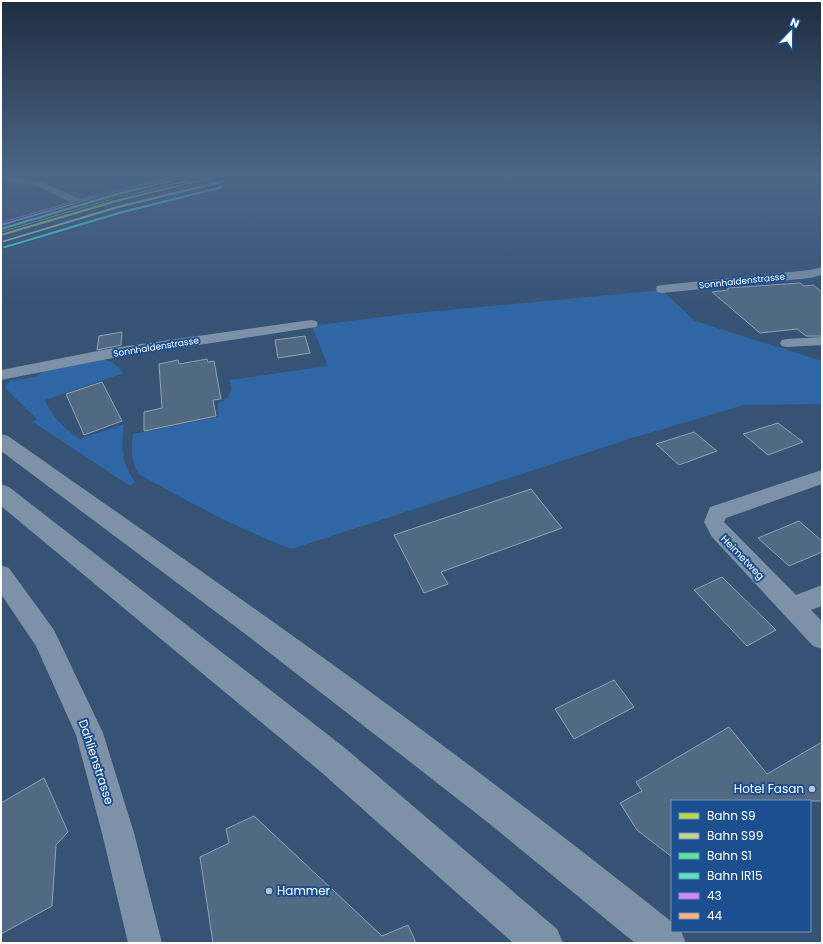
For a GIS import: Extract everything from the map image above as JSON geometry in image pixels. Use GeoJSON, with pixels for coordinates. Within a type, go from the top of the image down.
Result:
{"type":"FeatureCollection","features":[{"type":"Feature","properties":{"kind":"highway"},"geometry":{"type":"LineString","coordinates":[[1,441],[246,617],[463,782],[666,943]]}},
{"type":"Feature","properties":{"kind":"highway"},"geometry":{"type":"LineString","coordinates":[[1,493],[333,760],[543,943]]}},
{"type":"Feature","properties":{"kind":"street"},"geometry":{"type":"LineString","coordinates":[[1,225],[21,219]]}},
{"type":"Feature","properties":{"kind":"street","name":"Sonnhaldenstrasse"},"geometry":{"type":"LineString","coordinates":[[662,289],[818,274]]}},
{"type":"Feature","properties":{"kind":"street","name":"Sonnhaldenstrasse"},"geometry":{"type":"LineString","coordinates":[[6,374],[113,353],[311,324]]}},
{"type":"Feature","properties":{"kind":"street"},"geometry":{"type":"LineString","coordinates":[[787,343],[822,341]]}},
{"type":"Feature","properties":{"kind":"street","name":"Heimetweg"},"geometry":{"type":"LineString","coordinates":[[822,478],[716,513],[714,522],[719,531],[822,638]]}},
{"type":"Feature","properties":{"kind":"street","name":"Dahlienstrasse"},"geometry":{"type":"LineString","coordinates":[[1,575],[45,638],[89,733],[118,833],[145,943]]}},
{"type":"Feature","properties":{"kind":"street"},"geometry":{"type":"LineString","coordinates":[[792,608],[822,594]]}},
{"type":"Feature","properties":{"kind":"shaded area"},"geometry":{"type":"Polygon","coordinates":[[[662,290],[695,321],[822,361],[822,404],[744,405],[629,439],[292,549],[234,524],[140,475],[133,461],[133,434],[218,417],[218,404],[227,398],[232,389],[229,380],[328,366],[312,326],[405,314],[662,290]]]}},
{"type":"Feature","properties":{"kind":"shaded area"},"geometry":{"type":"Polygon","coordinates":[[[104,359],[113,363],[124,373],[45,400],[60,422],[80,439],[124,424],[122,440],[123,454],[130,475],[135,482],[130,486],[33,422],[37,419],[5,388],[10,381],[35,377],[43,372],[69,364],[104,359]]]}},
{"type":"Feature","properties":{"kind":"building"},"geometry":{"type":"Polygon","coordinates":[[[800,283],[804,286],[813,285],[822,292],[822,336],[806,336],[797,329],[760,333],[712,292],[728,290],[728,288],[800,283]]]}},
{"type":"Feature","properties":{"kind":"building"},"geometry":{"type":"Polygon","coordinates":[[[122,332],[121,345],[97,350],[99,336],[122,332]]]}},
{"type":"Feature","properties":{"kind":"building"},"geometry":{"type":"Polygon","coordinates":[[[305,336],[310,353],[278,358],[275,340],[305,336]]]}},
{"type":"Feature","properties":{"kind":"building"},"geometry":{"type":"Polygon","coordinates":[[[207,359],[208,362],[214,361],[221,399],[213,400],[216,416],[144,431],[144,412],[162,408],[159,364],[178,360],[179,364],[207,359]]]}},
{"type":"Feature","properties":{"kind":"building"},"geometry":{"type":"Polygon","coordinates":[[[102,382],[122,421],[84,435],[66,394],[102,382]]]}},
{"type":"Feature","properties":{"kind":"building"},"geometry":{"type":"Polygon","coordinates":[[[778,423],[803,442],[768,455],[743,434],[778,423]]]}},
{"type":"Feature","properties":{"kind":"building"},"geometry":{"type":"Polygon","coordinates":[[[694,432],[717,451],[679,465],[656,444],[694,432]]]}},
{"type":"Feature","properties":{"kind":"building"},"geometry":{"type":"Polygon","coordinates":[[[531,489],[562,528],[441,572],[448,584],[424,593],[394,535],[531,489]]]}},
{"type":"Feature","properties":{"kind":"building"},"geometry":{"type":"Polygon","coordinates":[[[799,521],[822,541],[822,552],[789,566],[758,538],[799,521]]]}},
{"type":"Feature","properties":{"kind":"building"},"geometry":{"type":"Polygon","coordinates":[[[722,577],[776,630],[747,646],[694,590],[722,577]]]}},
{"type":"Feature","properties":{"kind":"building"},"geometry":{"type":"Polygon","coordinates":[[[614,680],[634,707],[574,739],[555,709],[614,680]]]}},
{"type":"Feature","properties":{"kind":"building"},"geometry":{"type":"Polygon","coordinates":[[[729,727],[767,774],[822,742],[822,801],[671,800],[671,856],[637,830],[620,803],[642,791],[636,782],[729,727]]]}},
{"type":"Feature","properties":{"kind":"building"},"geometry":{"type":"Polygon","coordinates":[[[44,778],[68,832],[56,845],[52,906],[1,934],[1,803],[44,778]]]}},
{"type":"Feature","properties":{"kind":"building","name":"Hammer"},"geometry":{"type":"Polygon","coordinates":[[[254,816],[382,936],[408,925],[416,943],[213,943],[200,857],[229,843],[226,829],[254,816]]]}},
{"type":"Feature","properties":{"kind":"rail line","name":"S1"},"geometry":{"type":"LineString","coordinates":[[1,229],[34,219]]}},
{"type":"Feature","properties":{"kind":"rail line","name":"S9"},"geometry":{"type":"LineString","coordinates":[[1,235],[55,219]]}},
{"type":"Feature","properties":{"kind":"rail line","name":"S99"},"geometry":{"type":"LineString","coordinates":[[3,241],[77,219]]}},
{"type":"Feature","properties":{"kind":"rail line","name":"IR15"},"geometry":{"type":"LineString","coordinates":[[4,247],[99,219]]}},
{"type":"Feature","properties":{"kind":"transit line","name":"43"},"geometry":{"type":"LineString","coordinates":[[1,225],[22,219]]}},
{"type":"Feature","properties":{"kind":"transit line","name":"44"},"geometry":{"type":"LineString","coordinates":[[3,231],[45,219]]}},
{"type":"Feature","properties":{"kind":"place","name":"Hotel Fasan"},"geometry":{"type":"Point","coordinates":[812,789]}},
{"type":"Feature","properties":{"kind":"place","name":"Hammer"},"geometry":{"type":"Point","coordinates":[269,891]}}]}
